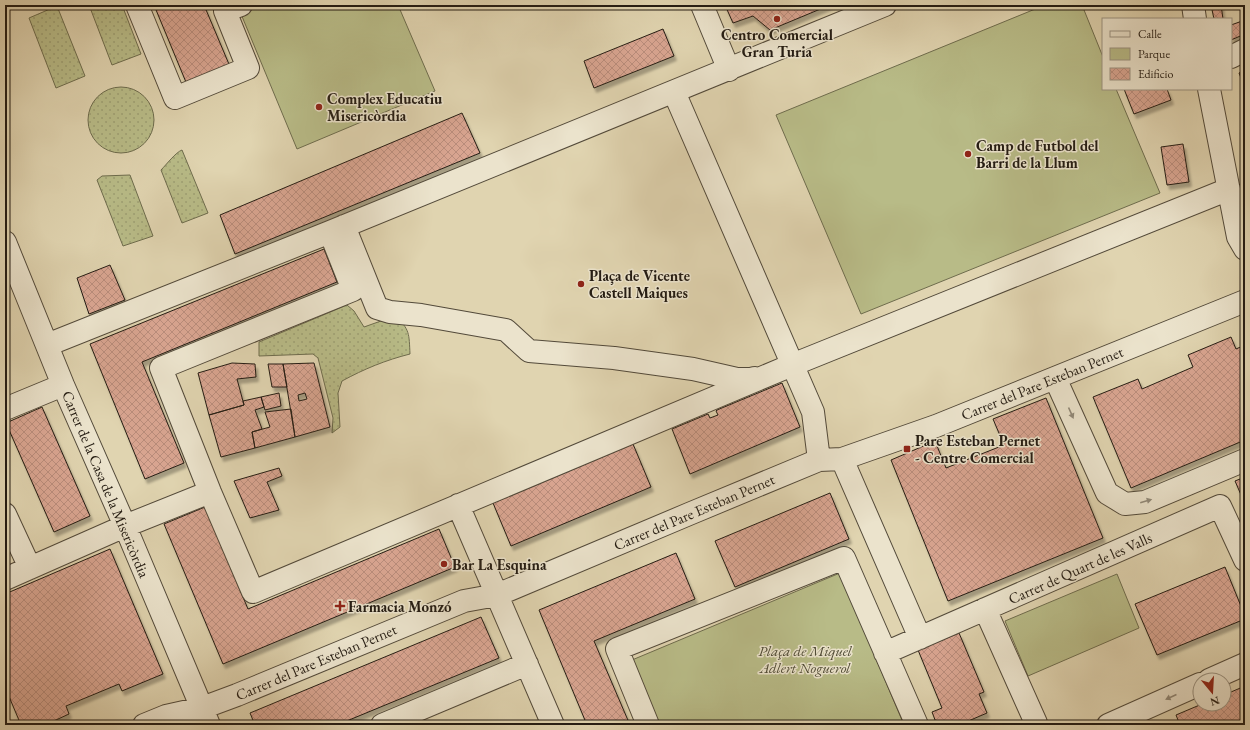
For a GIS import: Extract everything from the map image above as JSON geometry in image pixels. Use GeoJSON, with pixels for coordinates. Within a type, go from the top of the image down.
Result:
{"type":"FeatureCollection","features":[{"type":"Feature","properties":{"kind":"street"},"geometry":{"type":"LineString","coordinates":[[137,5],[175,98],[248,68],[225,11],[241,5]]}},
{"type":"Feature","properties":{"kind":"street"},"geometry":{"type":"LineString","coordinates":[[702,5],[729,70]]}},
{"type":"Feature","properties":{"kind":"street"},"geometry":{"type":"LineString","coordinates":[[48,345],[729,70],[885,5]]}},
{"type":"Feature","properties":{"kind":"street"},"geometry":{"type":"LineString","coordinates":[[1193,5],[1195,18]]}},
{"type":"Feature","properties":{"kind":"street"},"geometry":{"type":"LineString","coordinates":[[1232,56],[1245,50]]}},
{"type":"Feature","properties":{"kind":"street"},"geometry":{"type":"LineString","coordinates":[[1209,90],[1238,237],[1245,249]]}},
{"type":"Feature","properties":{"kind":"street"},"geometry":{"type":"LineString","coordinates":[[674,92],[813,412],[819,460]]}},
{"type":"Feature","properties":{"kind":"street"},"geometry":{"type":"LineString","coordinates":[[337,229],[353,290],[161,368],[210,492],[253,592],[792,365],[1229,189]]}},
{"type":"Feature","properties":{"kind":"street"},"geometry":{"type":"LineString","coordinates":[[337,229],[377,308],[390,312],[429,316],[506,330],[529,352],[630,360],[693,369],[737,379],[751,379],[792,365]]}},
{"type":"Feature","properties":{"kind":"street","name":"Carrer de la Casa de la Misericòrdia"},"geometry":{"type":"LineString","coordinates":[[5,242],[63,385],[206,717]]}},
{"type":"Feature","properties":{"kind":"street","name":"Carrer del Pare Esteban Pernet"},"geometry":{"type":"LineString","coordinates":[[144,725],[166,716],[206,717],[244,692],[464,600],[497,596],[819,460],[842,460],[936,426],[1245,300]]}},
{"type":"Feature","properties":{"kind":"street"},"geometry":{"type":"LineString","coordinates":[[1055,378],[1107,493],[1125,504],[1145,502],[1245,460]]}},
{"type":"Feature","properties":{"kind":"street"},"geometry":{"type":"LineString","coordinates":[[5,409],[63,385]]}},
{"type":"Feature","properties":{"kind":"street"},"geometry":{"type":"LineString","coordinates":[[842,460],[920,638]]}},
{"type":"Feature","properties":{"kind":"street"},"geometry":{"type":"LineString","coordinates":[[5,579],[125,526],[210,492]]}},
{"type":"Feature","properties":{"kind":"street"},"geometry":{"type":"LineString","coordinates":[[458,505],[554,725]]}},
{"type":"Feature","properties":{"kind":"street","name":"Carrer de Quart de les Valls"},"geometry":{"type":"LineString","coordinates":[[885,653],[1220,506],[1245,560]]}},
{"type":"Feature","properties":{"kind":"street"},"geometry":{"type":"LineString","coordinates":[[5,514],[30,568]]}},
{"type":"Feature","properties":{"kind":"street"},"geometry":{"type":"LineString","coordinates":[[648,725],[617,650],[844,558],[917,725]]}},
{"type":"Feature","properties":{"kind":"street"},"geometry":{"type":"LineString","coordinates":[[985,610],[1036,723]]}},
{"type":"Feature","properties":{"kind":"street"},"geometry":{"type":"LineString","coordinates":[[382,725],[527,664]]}},
{"type":"Feature","properties":{"kind":"street"},"geometry":{"type":"LineString","coordinates":[[1228,672],[1245,664]]}},
{"type":"Feature","properties":{"kind":"street"},"geometry":{"type":"LineString","coordinates":[[1108,725],[1145,717],[1192,689]]}},
{"type":"Feature","properties":{"kind":"green space"},"geometry":{"type":"Polygon","coordinates":[[[89,5],[122,5],[141,54],[112,65],[89,5]]]}},
{"type":"Feature","properties":{"kind":"green space"},"geometry":{"type":"Polygon","coordinates":[[[263,5],[398,5],[435,91],[297,149],[241,14],[263,5]]]}},
{"type":"Feature","properties":{"kind":"green space","name":"Camp de Futbol del Barri de la Llum"},"geometry":{"type":"Polygon","coordinates":[[[1045,5],[1082,5],[1102,55],[1102,90],[1116,90],[1160,193],[861,314],[776,115],[1045,5]]]}},
{"type":"Feature","properties":{"kind":"green space"},"geometry":{"type":"Polygon","coordinates":[[[57,6],[85,76],[56,88],[29,18],[57,6]]]}},
{"type":"Feature","properties":{"kind":"green space"},"geometry":{"type":"Polygon","coordinates":[[[121,87],[134,89],[149,102],[152,107],[154,120],[152,133],[139,148],[134,151],[121,153],[108,151],[93,138],[90,133],[88,120],[90,107],[103,92],[108,89],[121,87]]]}},
{"type":"Feature","properties":{"kind":"green space"},"geometry":{"type":"Polygon","coordinates":[[[182,150],[208,213],[182,223],[161,170],[182,150]]]}},
{"type":"Feature","properties":{"kind":"green space"},"geometry":{"type":"Polygon","coordinates":[[[130,175],[153,236],[123,246],[97,180],[102,176],[130,175]]]}},
{"type":"Feature","properties":{"kind":"green space"},"geometry":{"type":"Polygon","coordinates":[[[347,305],[354,311],[364,327],[395,316],[404,325],[408,332],[410,354],[375,365],[342,381],[338,393],[340,427],[332,433],[333,418],[318,358],[313,354],[259,356],[259,342],[347,305]]]}},
{"type":"Feature","properties":{"kind":"green space","name":"Plaça de Miquel Adlert Noguerol"},"geometry":{"type":"Polygon","coordinates":[[[840,573],[904,725],[659,725],[632,660],[840,573]]]}},
{"type":"Feature","properties":{"kind":"green space"},"geometry":{"type":"Polygon","coordinates":[[[1117,574],[1139,628],[1028,676],[1005,621],[1117,574]]]}},
{"type":"Feature","properties":{"kind":"building"},"geometry":{"type":"Polygon","coordinates":[[[154,5],[204,5],[231,69],[188,87],[154,5]]]}},
{"type":"Feature","properties":{"kind":"building","name":"Centro Comercial Gran Turia"},"geometry":{"type":"Polygon","coordinates":[[[725,5],[830,5],[770,30],[753,16],[733,23],[725,5]]]}},
{"type":"Feature","properties":{"kind":"building"},"geometry":{"type":"Polygon","coordinates":[[[1211,5],[1221,5],[1223,18],[1214,18],[1211,5]]]}},
{"type":"Feature","properties":{"kind":"building"},"geometry":{"type":"Polygon","coordinates":[[[1245,20],[1245,34],[1232,40],[1232,25],[1245,20]]]}},
{"type":"Feature","properties":{"kind":"building"},"geometry":{"type":"Polygon","coordinates":[[[663,29],[674,56],[594,88],[584,61],[663,29]]]}},
{"type":"Feature","properties":{"kind":"building"},"geometry":{"type":"Polygon","coordinates":[[[1245,70],[1245,88],[1239,73],[1245,70]]]}},
{"type":"Feature","properties":{"kind":"building"},"geometry":{"type":"Polygon","coordinates":[[[1124,90],[1167,90],[1171,100],[1134,114],[1124,90]]]}},
{"type":"Feature","properties":{"kind":"building"},"geometry":{"type":"Polygon","coordinates":[[[462,113],[480,153],[235,254],[220,215],[462,113]]]}},
{"type":"Feature","properties":{"kind":"building"},"geometry":{"type":"Polygon","coordinates":[[[1183,144],[1189,182],[1167,185],[1161,147],[1183,144]]]}},
{"type":"Feature","properties":{"kind":"building"},"geometry":{"type":"Polygon","coordinates":[[[324,249],[337,282],[142,362],[184,463],[145,479],[90,344],[324,249]]]}},
{"type":"Feature","properties":{"kind":"building"},"geometry":{"type":"Polygon","coordinates":[[[110,265],[125,300],[89,314],[77,278],[110,265]]]}},
{"type":"Feature","properties":{"kind":"building"},"geometry":{"type":"Polygon","coordinates":[[[1231,337],[1236,349],[1245,345],[1245,440],[1131,488],[1093,397],[1138,379],[1142,389],[1193,367],[1188,355],[1231,337]]]}},
{"type":"Feature","properties":{"kind":"building"},"geometry":{"type":"Polygon","coordinates":[[[232,363],[255,364],[256,377],[237,379],[244,405],[209,415],[198,373],[232,363]]]}},
{"type":"Feature","properties":{"kind":"building"},"geometry":{"type":"Polygon","coordinates":[[[314,363],[330,427],[295,437],[283,364],[314,363]],[[305,393],[298,395],[299,401],[307,399],[305,393]]]}},
{"type":"Feature","properties":{"kind":"building"},"geometry":{"type":"Polygon","coordinates":[[[268,364],[283,364],[287,387],[272,387],[268,364]]]}},
{"type":"Feature","properties":{"kind":"building"},"geometry":{"type":"Polygon","coordinates":[[[782,383],[800,427],[690,474],[672,429],[708,414],[710,418],[718,415],[717,410],[782,383]]]}},
{"type":"Feature","properties":{"kind":"building"},"geometry":{"type":"Polygon","coordinates":[[[279,393],[281,406],[265,410],[261,397],[279,393]]]}},
{"type":"Feature","properties":{"kind":"building"},"geometry":{"type":"Polygon","coordinates":[[[261,397],[264,407],[255,410],[262,429],[252,432],[255,448],[221,457],[209,415],[244,405],[243,401],[261,397]]]}},
{"type":"Feature","properties":{"kind":"building"},"geometry":{"type":"Polygon","coordinates":[[[1046,398],[1103,538],[948,601],[891,460],[935,441],[946,468],[1004,445],[993,419],[1046,398]]]}},
{"type":"Feature","properties":{"kind":"building"},"geometry":{"type":"Polygon","coordinates":[[[42,407],[90,516],[54,532],[6,423],[42,407]]]}},
{"type":"Feature","properties":{"kind":"building"},"geometry":{"type":"Polygon","coordinates":[[[291,409],[295,437],[255,448],[252,432],[270,427],[265,412],[291,409]]]}},
{"type":"Feature","properties":{"kind":"building"},"geometry":{"type":"Polygon","coordinates":[[[633,444],[651,487],[511,546],[493,503],[633,444]]]}},
{"type":"Feature","properties":{"kind":"building"},"geometry":{"type":"Polygon","coordinates":[[[279,468],[282,476],[267,482],[279,510],[250,518],[234,481],[279,468]]]}},
{"type":"Feature","properties":{"kind":"building"},"geometry":{"type":"Polygon","coordinates":[[[1245,477],[1245,504],[1235,481],[1245,477]]]}},
{"type":"Feature","properties":{"kind":"building"},"geometry":{"type":"Polygon","coordinates":[[[830,493],[849,539],[735,587],[715,541],[830,493]]]}},
{"type":"Feature","properties":{"kind":"building"},"geometry":{"type":"Polygon","coordinates":[[[205,507],[248,609],[439,529],[455,567],[223,664],[164,524],[205,507]]]}},
{"type":"Feature","properties":{"kind":"building"},"geometry":{"type":"Polygon","coordinates":[[[110,549],[163,674],[122,691],[119,684],[66,706],[69,714],[45,725],[21,725],[5,687],[5,594],[110,549]]]}},
{"type":"Feature","properties":{"kind":"building"},"geometry":{"type":"Polygon","coordinates":[[[676,553],[695,599],[594,641],[630,725],[587,725],[539,610],[676,553]]]}},
{"type":"Feature","properties":{"kind":"building"},"geometry":{"type":"Polygon","coordinates":[[[1225,567],[1245,619],[1157,655],[1135,604],[1225,567]]]}},
{"type":"Feature","properties":{"kind":"building"},"geometry":{"type":"Polygon","coordinates":[[[481,617],[499,658],[337,725],[255,725],[250,713],[481,617]]]}},
{"type":"Feature","properties":{"kind":"building"},"geometry":{"type":"Polygon","coordinates":[[[959,633],[984,692],[979,694],[987,713],[959,725],[937,725],[932,712],[942,708],[918,650],[959,633]]]}},
{"type":"Feature","properties":{"kind":"building"},"geometry":{"type":"Polygon","coordinates":[[[1245,686],[1245,725],[1180,725],[1176,715],[1192,708],[1192,712],[1232,712],[1232,692],[1245,686]]]}},
{"type":"Feature","properties":{"kind":"place","name":"Centro Comercial Gran Turia"},"geometry":{"type":"Point","coordinates":[777,19]}},
{"type":"Feature","properties":{"kind":"place","name":"Complex Educatiu Misericòrdia"},"geometry":{"type":"Point","coordinates":[319,107]}},
{"type":"Feature","properties":{"kind":"place","name":"Camp de Futbol del Barri de la Llum"},"geometry":{"type":"Point","coordinates":[968,154]}},
{"type":"Feature","properties":{"kind":"place","name":"Plaça de Vicente Castell Maiques"},"geometry":{"type":"Point","coordinates":[581,284]}},
{"type":"Feature","properties":{"kind":"place","name":"Pare Esteban Pernet - Centre Comercial"},"geometry":{"type":"Point","coordinates":[907,449]}},
{"type":"Feature","properties":{"kind":"place","name":"Bar La Esquina"},"geometry":{"type":"Point","coordinates":[444,564]}},
{"type":"Feature","properties":{"kind":"place","name":"Farmacia Monzó"},"geometry":{"type":"Point","coordinates":[340,606]}}]}
